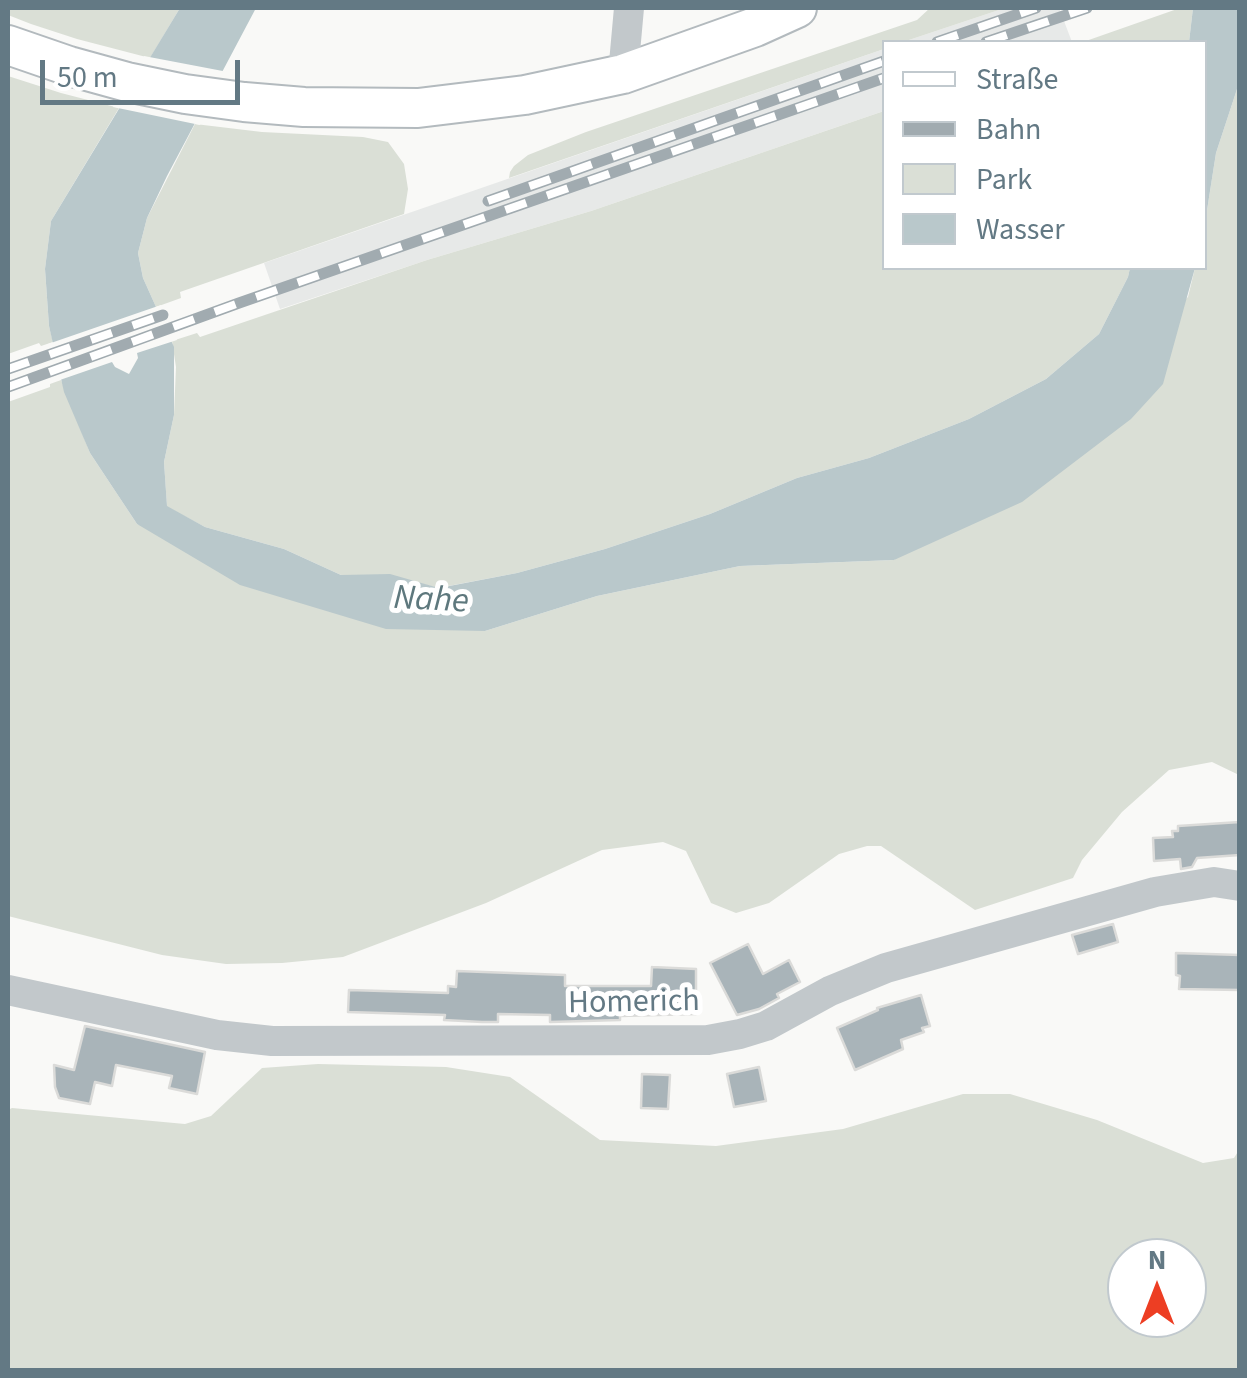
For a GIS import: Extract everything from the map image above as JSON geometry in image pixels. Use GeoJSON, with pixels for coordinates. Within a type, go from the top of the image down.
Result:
{"type":"FeatureCollection","features":[{"type":"Feature","properties":{"kind":"main road"},"geometry":{"type":"LineString","coordinates":[[8,45],[69,66],[185,94],[264,104],[418,108],[525,95],[623,74],[708,45],[797,8]]}},
{"type":"Feature","properties":{"kind":"street"},"geometry":{"type":"LineString","coordinates":[[623,74],[628,8]]}},
{"type":"Feature","properties":{"kind":"street","name":"Homerich"},"geometry":{"type":"LineString","coordinates":[[8,990],[217,1035],[272,1041],[708,1040],[766,1026],[830,991],[886,968],[1155,892],[1214,882],[1240,886]]}},
{"type":"Feature","properties":{"kind":"shaded area"},"geometry":{"type":"Polygon","coordinates":[[[1005,8],[1059,8],[1071,40],[909,40],[1005,8]]]}},
{"type":"Feature","properties":{"kind":"shaded area"},"geometry":{"type":"Polygon","coordinates":[[[882,50],[882,112],[591,211],[280,309],[264,263],[882,50]]]}},
{"type":"Feature","properties":{"kind":"green space"},"geometry":{"type":"Polygon","coordinates":[[[8,8],[180,8],[150,58],[31,24],[8,15],[8,8]]]}},
{"type":"Feature","properties":{"kind":"green space"},"geometry":{"type":"Polygon","coordinates":[[[930,8],[1005,8],[909,40],[882,40],[882,50],[509,178],[514,166],[528,155],[586,132],[917,20],[930,8]]]}},
{"type":"Feature","properties":{"kind":"green space"},"geometry":{"type":"Polygon","coordinates":[[[1180,8],[1193,8],[1189,40],[1089,40],[1180,8]]]}},
{"type":"Feature","properties":{"kind":"green space"},"geometry":{"type":"Polygon","coordinates":[[[8,76],[119,108],[51,221],[45,269],[53,342],[8,354],[8,76]]]}},
{"type":"Feature","properties":{"kind":"green space"},"geometry":{"type":"Polygon","coordinates":[[[1239,83],[1239,775],[1212,762],[1169,770],[1122,812],[1082,860],[1073,878],[975,910],[881,846],[867,846],[839,854],[769,903],[736,913],[711,903],[686,851],[663,842],[602,850],[486,903],[343,957],[226,964],[162,955],[8,916],[8,402],[61,380],[90,453],[137,524],[485,631],[597,596],[740,566],[894,560],[1188,297],[1195,270],[1207,270],[1207,210],[1216,153],[1239,83]]]}},
{"type":"Feature","properties":{"kind":"green space"},"geometry":{"type":"Polygon","coordinates":[[[882,112],[882,270],[1130,270],[1099,334],[1046,379],[969,419],[869,458],[797,478],[710,514],[517,573],[438,588],[390,575],[341,575],[284,549],[205,527],[167,507],[164,462],[174,415],[176,367],[172,341],[197,333],[200,337],[427,260],[591,211],[882,112]]]}},
{"type":"Feature","properties":{"kind":"green space"},"geometry":{"type":"Polygon","coordinates":[[[195,124],[388,142],[404,164],[408,189],[404,214],[180,292],[181,298],[156,307],[143,278],[138,253],[147,218],[195,124]]]}},
{"type":"Feature","properties":{"kind":"green space"},"geometry":{"type":"Polygon","coordinates":[[[318,1064],[446,1067],[510,1077],[600,1140],[716,1146],[843,1129],[963,1094],[1010,1094],[1097,1120],[1203,1163],[1234,1158],[1239,1150],[1239,1370],[8,1370],[8,1110],[185,1124],[211,1116],[262,1068],[318,1064]]]}},
{"type":"Feature","properties":{"kind":"water","name":"Nahe"},"geometry":{"type":"Polygon","coordinates":[[[180,8],[256,8],[167,176],[147,218],[138,253],[143,278],[174,347],[174,415],[164,462],[167,506],[205,527],[284,549],[341,575],[390,574],[439,588],[517,573],[605,549],[710,514],[797,478],[869,458],[969,419],[1046,379],[1099,334],[1130,270],[1194,270],[1163,384],[1131,419],[1022,502],[894,560],[740,566],[597,596],[485,631],[386,629],[240,585],[137,524],[90,453],[64,392],[49,326],[45,269],[51,221],[180,8]]]}},
{"type":"Feature","properties":{"kind":"water"},"geometry":{"type":"Polygon","coordinates":[[[1193,8],[1239,8],[1239,83],[1216,153],[1207,210],[1207,40],[1189,40],[1193,8]]]}},
{"type":"Feature","properties":{"kind":"pier"},"geometry":{"type":"Polygon","coordinates":[[[144,56],[228,72],[200,125],[113,107],[144,56]]]}},
{"type":"Feature","properties":{"kind":"pier"},"geometry":{"type":"Polygon","coordinates":[[[161,305],[177,340],[137,353],[129,374],[112,362],[57,381],[48,344],[161,305]]]}},
{"type":"Feature","properties":{"kind":"building"},"geometry":{"type":"Polygon","coordinates":[[[1240,822],[1240,855],[1197,858],[1192,867],[1181,869],[1180,859],[1154,861],[1153,838],[1173,837],[1172,831],[1178,831],[1178,826],[1240,822]]]}},
{"type":"Feature","properties":{"kind":"building"},"geometry":{"type":"Polygon","coordinates":[[[1113,924],[1118,942],[1078,954],[1072,935],[1113,924]]]}},
{"type":"Feature","properties":{"kind":"building"},"geometry":{"type":"Polygon","coordinates":[[[748,944],[763,974],[789,960],[800,982],[759,1009],[737,1015],[710,963],[748,944]]]}},
{"type":"Feature","properties":{"kind":"building"},"geometry":{"type":"Polygon","coordinates":[[[1176,953],[1240,955],[1240,990],[1179,989],[1176,953]]]}},
{"type":"Feature","properties":{"kind":"building"},"geometry":{"type":"Polygon","coordinates":[[[652,967],[696,969],[696,1014],[550,1022],[550,1015],[498,1014],[498,1022],[482,1022],[444,1020],[445,1015],[348,1012],[349,990],[448,993],[448,986],[456,987],[457,971],[565,975],[565,986],[651,986],[652,967]]]}},
{"type":"Feature","properties":{"kind":"building"},"geometry":{"type":"Polygon","coordinates":[[[921,995],[930,1026],[901,1040],[903,1049],[855,1070],[837,1028],[877,1008],[921,995]]]}},
{"type":"Feature","properties":{"kind":"building"},"geometry":{"type":"Polygon","coordinates":[[[85,1026],[205,1052],[197,1094],[169,1088],[172,1076],[116,1065],[112,1086],[95,1082],[90,1104],[59,1098],[54,1065],[74,1070],[85,1026]]]}},
{"type":"Feature","properties":{"kind":"building"},"geometry":{"type":"Polygon","coordinates":[[[759,1067],[766,1101],[734,1107],[727,1074],[759,1067]]]}},
{"type":"Feature","properties":{"kind":"building"},"geometry":{"type":"Polygon","coordinates":[[[642,1074],[670,1075],[668,1109],[641,1108],[642,1074]]]}},
{"type":"Feature","properties":{"kind":"railway"},"geometry":{"type":"LineString","coordinates":[[943,40],[1036,8]]}},
{"type":"Feature","properties":{"kind":"railway"},"geometry":{"type":"LineString","coordinates":[[992,40],[1087,8]]}},
{"type":"Feature","properties":{"kind":"railway"},"geometry":{"type":"LineString","coordinates":[[488,201],[882,62]]}},
{"type":"Feature","properties":{"kind":"railway"},"geometry":{"type":"LineString","coordinates":[[8,387],[882,79]]}},
{"type":"Feature","properties":{"kind":"railway"},"geometry":{"type":"LineString","coordinates":[[8,369],[163,315]]}}]}
